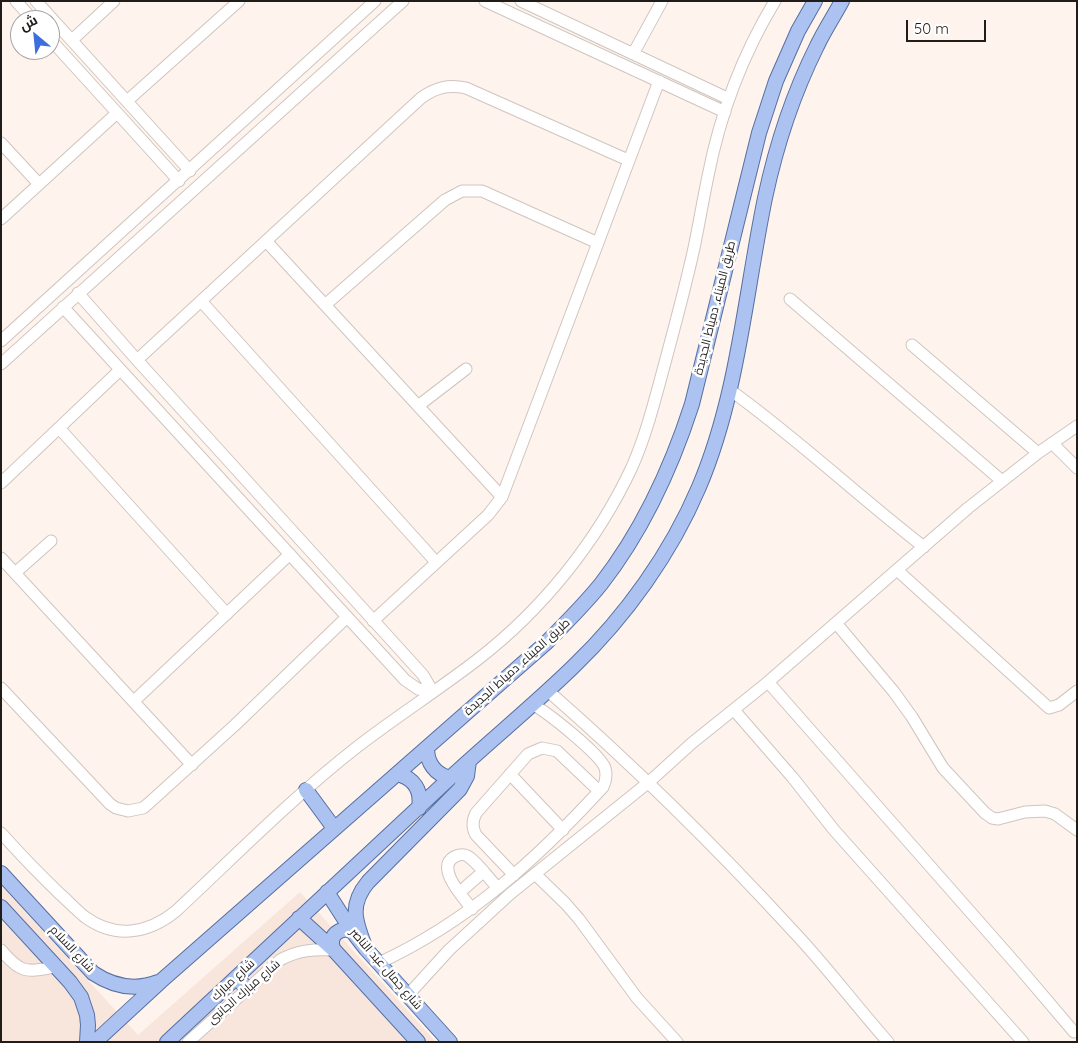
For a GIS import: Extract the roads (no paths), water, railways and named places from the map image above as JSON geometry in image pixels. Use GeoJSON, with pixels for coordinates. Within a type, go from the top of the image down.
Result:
{"type":"FeatureCollection","features":[{"type":"Feature","properties":{"kind":"main road","name":"طريق الميناء, دمياط الجديدة"},"geometry":{"type":"LineString","coordinates":[[161,981],[546,643],[601,584],[624,551],[664,481],[679,444],[692,404],[758,133],[776,81],[798,31],[815,1]]}},
{"type":"Feature","properties":{"kind":"main road","name":"طريق الميناء, دمياط الجديدة"},"geometry":{"type":"LineString","coordinates":[[299,918],[574,666],[610,628],[631,602],[679,529],[698,490],[714,450],[730,390],[765,197],[778,145],[796,94],[817,45],[842,1]]}},
{"type":"Feature","properties":{"kind":"main road"},"geometry":{"type":"LineString","coordinates":[[427,748],[428,760],[434,770],[450,778]]}},
{"type":"Feature","properties":{"kind":"main road"},"geometry":{"type":"LineString","coordinates":[[366,949],[355,916],[356,901],[359,894],[368,882],[460,790],[467,776],[469,761]]}},
{"type":"Feature","properties":{"kind":"main road"},"geometry":{"type":"LineString","coordinates":[[397,774],[409,778],[418,788],[420,794],[419,808]]}},
{"type":"Feature","properties":{"kind":"main road"},"geometry":{"type":"LineString","coordinates":[[306,790],[334,828]]}},
{"type":"Feature","properties":{"kind":"main road","name":"شارع السلام"},"geometry":{"type":"LineString","coordinates":[[1,873],[86,966],[98,976],[111,983],[131,987],[146,986],[161,981]]}},
{"type":"Feature","properties":{"kind":"main road","name":"شارع جمال عبد الناصر"},"geometry":{"type":"LineString","coordinates":[[327,892],[366,949],[450,1042]]}},
{"type":"Feature","properties":{"kind":"main road","name":"شارع السلام"},"geometry":{"type":"LineString","coordinates":[[1,907],[76,989],[85,1006],[88,1024],[87,1042]]}},
{"type":"Feature","properties":{"kind":"main road","name":"شارع جمال عبد الناصر"},"geometry":{"type":"LineString","coordinates":[[299,918],[334,950],[418,1042]]}},
{"type":"Feature","properties":{"kind":"main road","name":"شارع مبارك"},"geometry":{"type":"LineString","coordinates":[[167,1042],[299,918]]}},
{"type":"Feature","properties":{"kind":"main road"},"geometry":{"type":"LineString","coordinates":[[334,950],[332,942],[335,933],[343,929],[352,931]]}},
{"type":"Feature","properties":{"kind":"main road"},"geometry":{"type":"LineString","coordinates":[[236,978],[246,988]]}},
{"type":"Feature","properties":{"kind":"main road"},"geometry":{"type":"LineString","coordinates":[[95,1042],[161,981]]}},
{"type":"Feature","properties":{"kind":"street"},"geometry":{"type":"LineString","coordinates":[[36,1],[190,171]]}},
{"type":"Feature","properties":{"kind":"street"},"geometry":{"type":"LineString","coordinates":[[72,40],[114,1]]}},
{"type":"Feature","properties":{"kind":"street"},"geometry":{"type":"LineString","coordinates":[[127,101],[240,1]]}},
{"type":"Feature","properties":{"kind":"street"},"geometry":{"type":"LineString","coordinates":[[1,341],[375,1]]}},
{"type":"Feature","properties":{"kind":"street"},"geometry":{"type":"LineString","coordinates":[[1,364],[403,1]]}},
{"type":"Feature","properties":{"kind":"street"},"geometry":{"type":"LineString","coordinates":[[485,1],[725,112]]}},
{"type":"Feature","properties":{"kind":"street"},"geometry":{"type":"LineString","coordinates":[[521,1],[730,99]]}},
{"type":"Feature","properties":{"kind":"street"},"geometry":{"type":"LineString","coordinates":[[633,54],[662,1]]}},
{"type":"Feature","properties":{"kind":"street"},"geometry":{"type":"LineString","coordinates":[[1,833],[34,870],[84,916],[96,924],[124,932],[152,927],[176,911],[306,790],[362,744],[478,659],[507,635],[539,604],[582,550],[617,496],[645,434],[658,393],[693,252],[708,176],[725,112],[748,54],[775,1]]}},
{"type":"Feature","properties":{"kind":"street"},"geometry":{"type":"LineString","coordinates":[[60,50],[179,181]]}},
{"type":"Feature","properties":{"kind":"street"},"geometry":{"type":"LineString","coordinates":[[373,621],[488,515],[502,497],[659,81]]}},
{"type":"Feature","properties":{"kind":"street"},"geometry":{"type":"LineString","coordinates":[[137,360],[421,98],[438,88],[456,86],[466,88],[628,160]]}},
{"type":"Feature","properties":{"kind":"street"},"geometry":{"type":"LineString","coordinates":[[1,219],[117,113]]}},
{"type":"Feature","properties":{"kind":"street"},"geometry":{"type":"LineString","coordinates":[[1,143],[39,184]]}},
{"type":"Feature","properties":{"kind":"street"},"geometry":{"type":"LineString","coordinates":[[325,305],[445,200],[462,191],[482,191],[598,243]]}},
{"type":"Feature","properties":{"kind":"street"},"geometry":{"type":"LineString","coordinates":[[266,241],[502,497]]}},
{"type":"Feature","properties":{"kind":"street"},"geometry":{"type":"LineString","coordinates":[[78,293],[423,674],[434,692]]}},
{"type":"Feature","properties":{"kind":"street"},"geometry":{"type":"LineString","coordinates":[[790,299],[1002,481]]}},
{"type":"Feature","properties":{"kind":"street"},"geometry":{"type":"LineString","coordinates":[[201,301],[436,562]]}},
{"type":"Feature","properties":{"kind":"street"},"geometry":{"type":"LineString","coordinates":[[63,307],[411,685],[426,692],[434,692]]}},
{"type":"Feature","properties":{"kind":"street"},"geometry":{"type":"LineString","coordinates":[[912,345],[1038,453]]}},
{"type":"Feature","properties":{"kind":"street"},"geometry":{"type":"LineString","coordinates":[[418,406],[466,369]]}},
{"type":"Feature","properties":{"kind":"street"},"geometry":{"type":"LineString","coordinates":[[1,483],[120,370]]}},
{"type":"Feature","properties":{"kind":"street"},"geometry":{"type":"LineString","coordinates":[[730,390],[764,414],[884,516],[924,547]]}},
{"type":"Feature","properties":{"kind":"street"},"geometry":{"type":"LineString","coordinates":[[408,995],[460,939],[485,916],[768,682],[1002,481],[1077,426]]}},
{"type":"Feature","properties":{"kind":"street"},"geometry":{"type":"LineString","coordinates":[[59,428],[227,614]]}},
{"type":"Feature","properties":{"kind":"street"},"geometry":{"type":"LineString","coordinates":[[1052,443],[1077,468]]}},
{"type":"Feature","properties":{"kind":"street"},"geometry":{"type":"LineString","coordinates":[[15,573],[51,541]]}},
{"type":"Feature","properties":{"kind":"street"},"geometry":{"type":"LineString","coordinates":[[134,702],[290,554]]}},
{"type":"Feature","properties":{"kind":"street"},"geometry":{"type":"LineString","coordinates":[[1,558],[192,765]]}},
{"type":"Feature","properties":{"kind":"street"},"geometry":{"type":"LineString","coordinates":[[897,570],[1049,708],[1059,705],[1077,690]]}},
{"type":"Feature","properties":{"kind":"street"},"geometry":{"type":"LineString","coordinates":[[1,688],[110,804],[120,810],[136,810],[143,808],[192,765],[347,617]]}},
{"type":"Feature","properties":{"kind":"street"},"geometry":{"type":"LineString","coordinates":[[836,623],[894,692],[912,717],[943,768],[986,813],[992,818],[998,819],[1025,812],[1045,812],[1055,814],[1077,830]]}},
{"type":"Feature","properties":{"kind":"street"},"geometry":{"type":"LineString","coordinates":[[768,682],[1017,964],[1074,1032]]}},
{"type":"Feature","properties":{"kind":"street"},"geometry":{"type":"LineString","coordinates":[[547,690],[649,782],[734,868],[796,933],[888,1042]]}},
{"type":"Feature","properties":{"kind":"street"},"geometry":{"type":"LineString","coordinates":[[379,963],[427,938],[472,909],[514,875],[563,830],[603,787],[606,777],[605,767],[602,762],[554,717],[532,704]]}},
{"type":"Feature","properties":{"kind":"street"},"geometry":{"type":"LineString","coordinates":[[734,710],[793,778],[834,830],[1023,1042]]}},
{"type":"Feature","properties":{"kind":"street"},"geometry":{"type":"LineString","coordinates":[[514,875],[476,835],[472,826],[476,813],[532,751],[547,748],[558,751],[599,791]]}},
{"type":"Feature","properties":{"kind":"street"},"geometry":{"type":"LineString","coordinates":[[510,774],[563,830]]}},
{"type":"Feature","properties":{"kind":"street"},"geometry":{"type":"LineString","coordinates":[[472,909],[448,874],[448,865],[452,858],[465,856],[472,860],[498,888]]}},
{"type":"Feature","properties":{"kind":"street"},"geometry":{"type":"LineString","coordinates":[[460,892],[483,872]]}},
{"type":"Feature","properties":{"kind":"street"},"geometry":{"type":"LineString","coordinates":[[535,874],[579,919],[637,998],[678,1042]]}},
{"type":"Feature","properties":{"kind":"street"},"geometry":{"type":"LineString","coordinates":[[1,950],[13,964],[21,969],[32,971],[55,967]]}},
{"type":"Feature","properties":{"kind":"street","name":"شارع مبارك الجانبى"},"geometry":{"type":"LineString","coordinates":[[188,1042],[246,988],[272,966],[289,955],[308,950],[334,950]]}}]}
